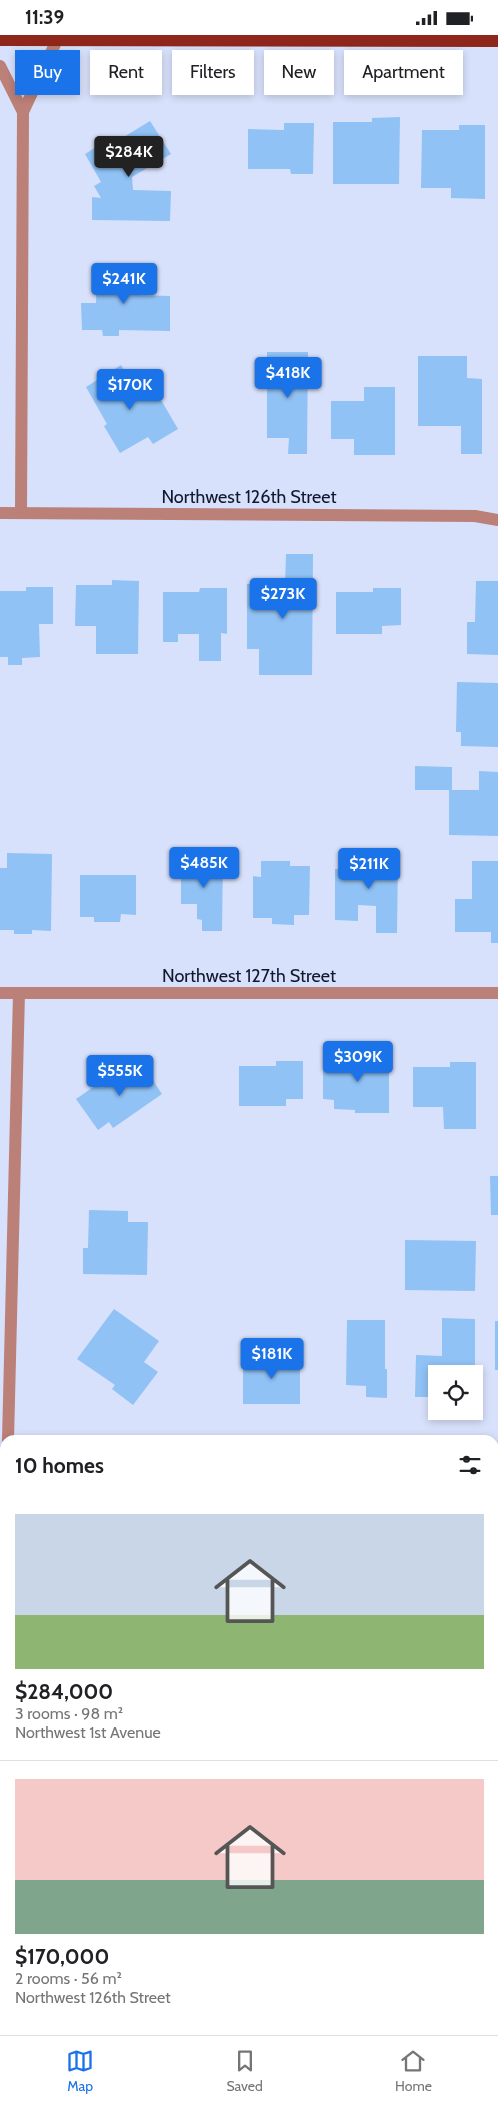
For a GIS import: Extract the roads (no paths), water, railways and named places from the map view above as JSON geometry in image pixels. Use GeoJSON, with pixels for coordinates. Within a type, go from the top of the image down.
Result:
{"type":"FeatureCollection","features":[{"type":"Feature","properties":{"kind":"main road"},"geometry":{"type":"LineString","coordinates":[[0,39],[56,37],[498,41]]}},
{"type":"Feature","properties":{"kind":"street"},"geometry":{"type":"LineString","coordinates":[[21,513],[23,112],[56,37]]}},
{"type":"Feature","properties":{"kind":"street"},"geometry":{"type":"LineString","coordinates":[[0,66],[23,112]]}},
{"type":"Feature","properties":{"kind":"street","name":"Northwest 126th Street"},"geometry":{"type":"LineString","coordinates":[[0,513],[475,516],[498,520]]}},
{"type":"Feature","properties":{"kind":"street","name":"Northwest 127th Street"},"geometry":{"type":"LineString","coordinates":[[0,993],[498,993]]}},
{"type":"Feature","properties":{"kind":"street"},"geometry":{"type":"LineString","coordinates":[[8,1435],[19,993]]}}]}
